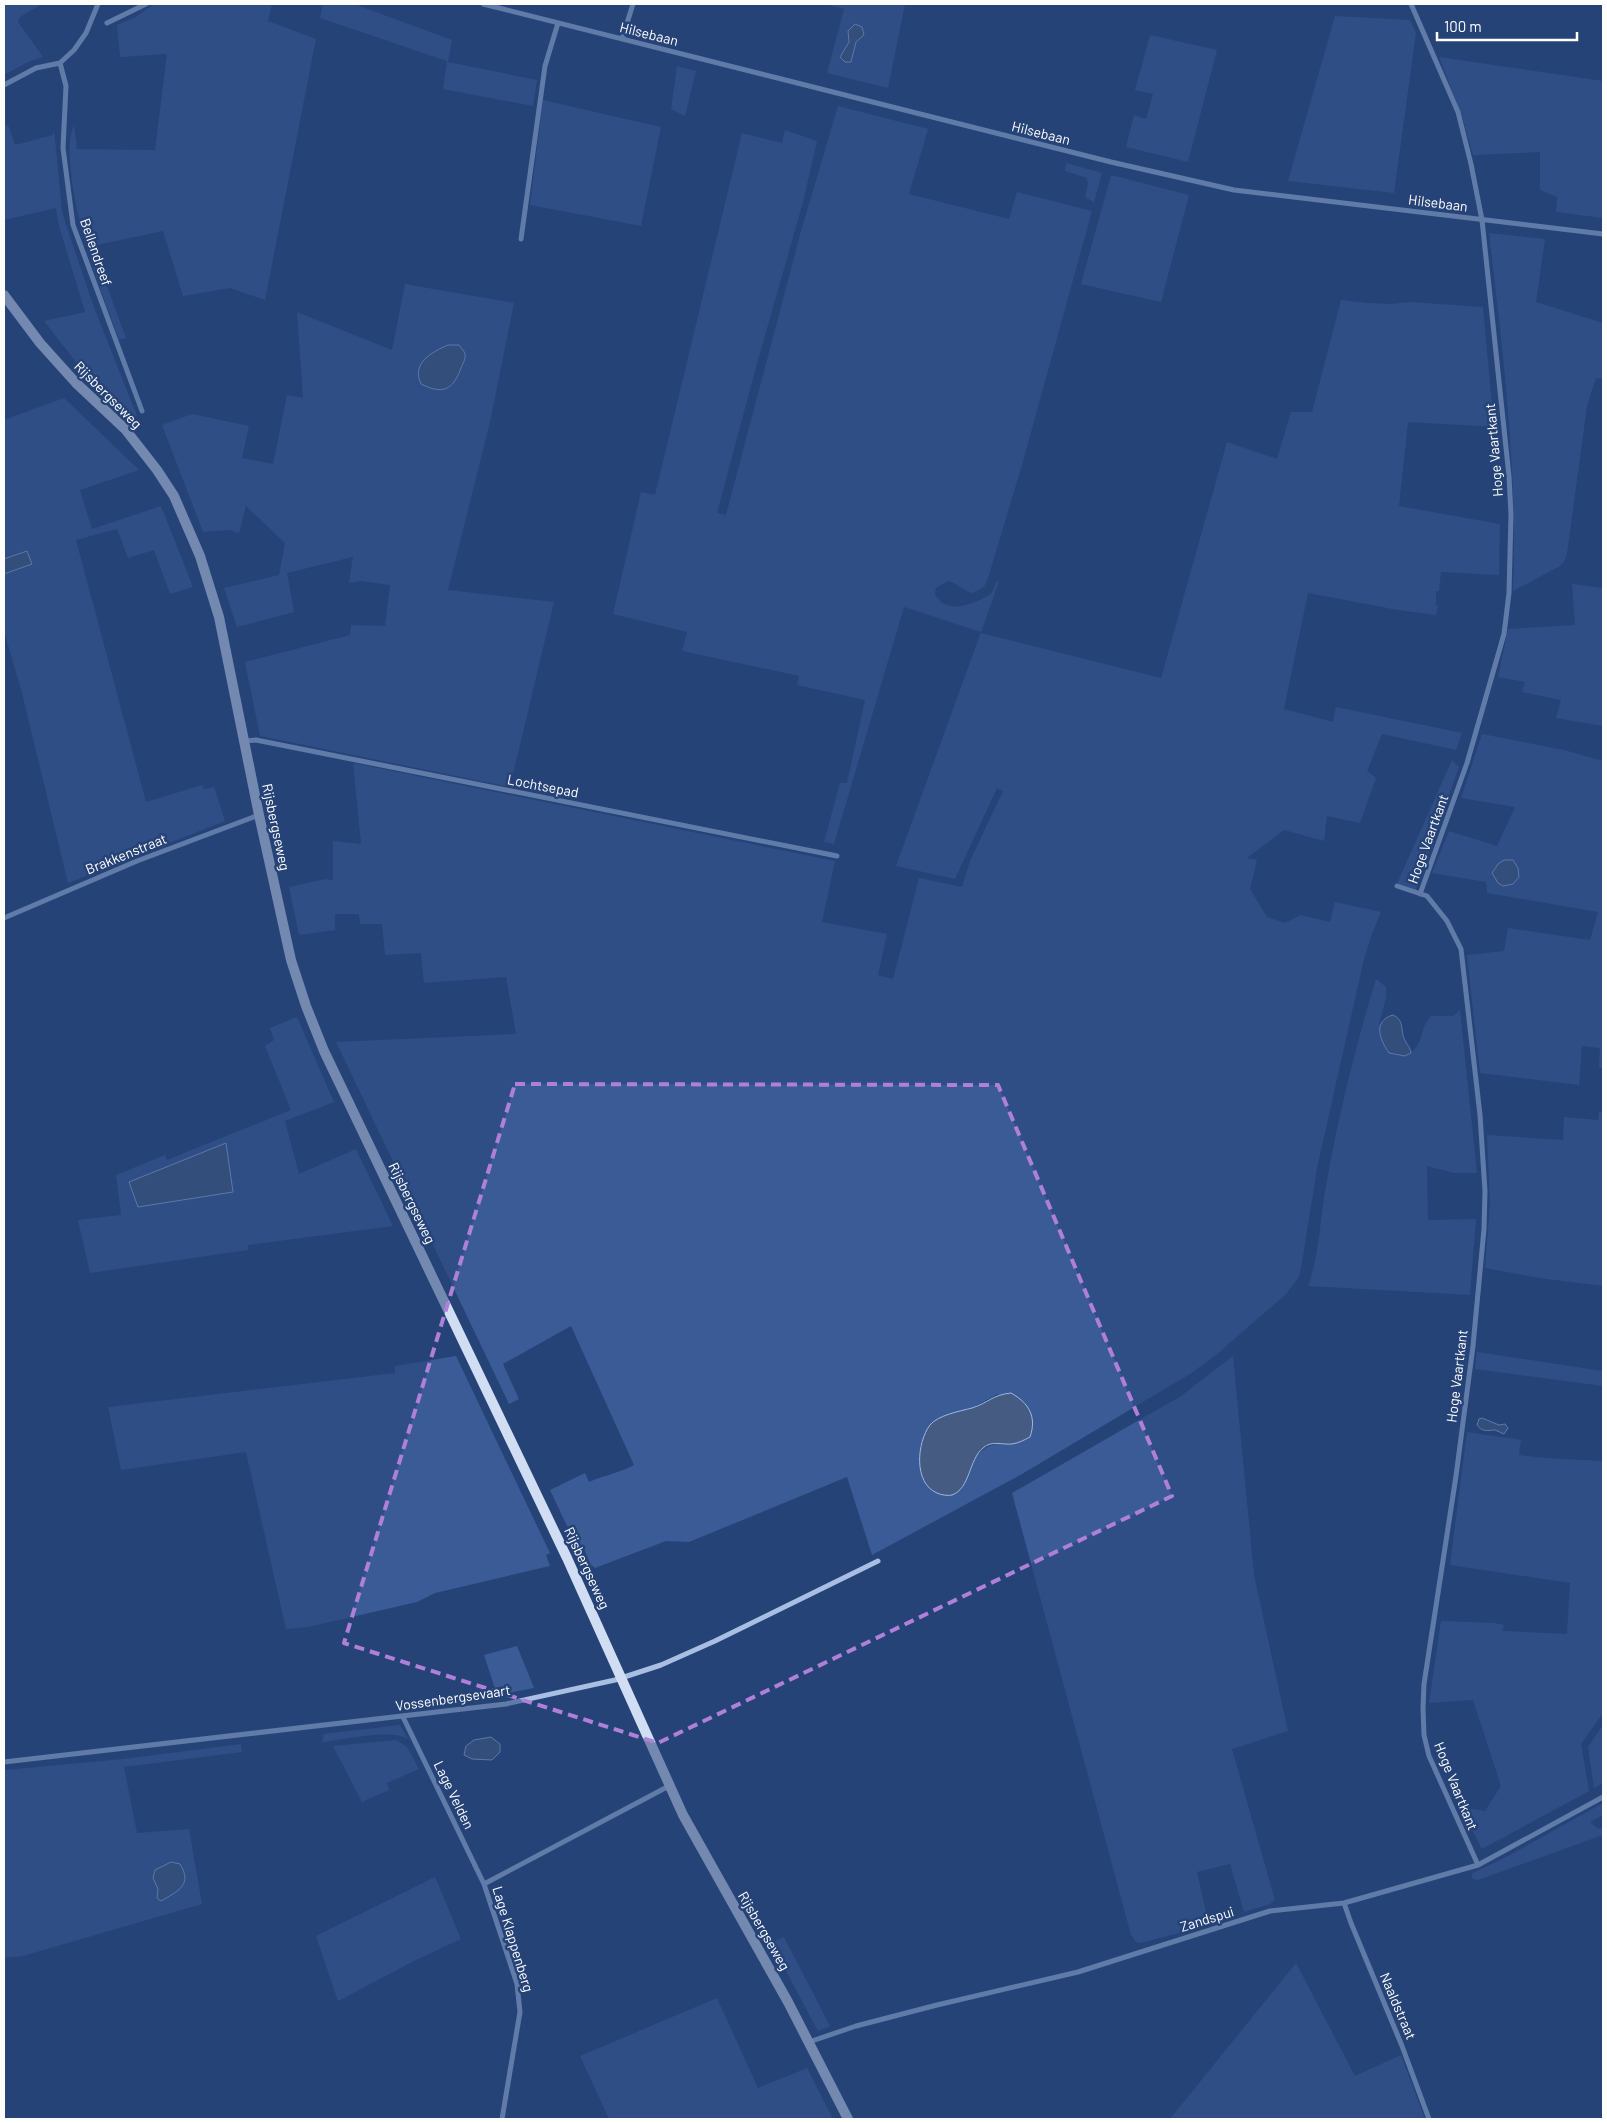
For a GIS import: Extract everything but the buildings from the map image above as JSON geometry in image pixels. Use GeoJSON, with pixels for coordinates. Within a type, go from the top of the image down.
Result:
{"type":"FeatureCollection","features":[{"type":"Feature","properties":{"kind":"main road","name":"Rijsbergseweg"},"geometry":{"type":"LineString","coordinates":[[4,295],[40,343],[76,383],[125,429],[157,470],[174,496],[200,556],[219,616],[259,815],[291,960],[306,1006],[324,1051],[571,1566],[670,1786],[699,1844],[770,1969],[848,2119]]}},
{"type":"Feature","properties":{"kind":"street"},"geometry":{"type":"LineString","coordinates":[[4,86],[36,68],[60,63],[74,50],[86,33],[98,4]]}},
{"type":"Feature","properties":{"kind":"street"},"geometry":{"type":"LineString","coordinates":[[107,24],[146,4]]}},
{"type":"Feature","properties":{"kind":"street","name":"Hilsebaan"},"geometry":{"type":"LineString","coordinates":[[483,4],[1111,162],[1234,190],[1603,234]]}},
{"type":"Feature","properties":{"kind":"street"},"geometry":{"type":"LineString","coordinates":[[622,39],[633,4]]}},
{"type":"Feature","properties":{"kind":"street","name":"Hoge Vaartkant"},"geometry":{"type":"LineString","coordinates":[[1410,4],[1458,112],[1471,164],[1482,220],[1509,476],[1511,515],[1509,593],[1504,634],[1470,754],[1420,894]]}},
{"type":"Feature","properties":{"kind":"street"},"geometry":{"type":"LineString","coordinates":[[521,239],[545,66],[558,23]]}},
{"type":"Feature","properties":{"kind":"street","name":"Bellendreef"},"geometry":{"type":"LineString","coordinates":[[60,63],[66,86],[63,148],[73,225],[142,411]]}},
{"type":"Feature","properties":{"kind":"street","name":"Lochtsepad"},"geometry":{"type":"LineString","coordinates":[[245,741],[256,740],[837,856]]}},
{"type":"Feature","properties":{"kind":"street","name":"Brakkenstraat"},"geometry":{"type":"LineString","coordinates":[[4,918],[137,861],[259,815]]}},
{"type":"Feature","properties":{"kind":"street","name":"Hoge Vaartkant"},"geometry":{"type":"LineString","coordinates":[[1397,886],[1427,896],[1447,921],[1460,950],[1480,1115],[1486,1190],[1473,1346],[1456,1476],[1424,1684],[1423,1708],[1424,1735],[1428,1756],[1478,1864]]}},
{"type":"Feature","properties":{"kind":"street","name":"Vossenbergsevaart"},"geometry":{"type":"LineString","coordinates":[[4,1762],[506,1704],[621,1678],[656,1667],[715,1641],[878,1561]]}},
{"type":"Feature","properties":{"kind":"street","name":"Lage Velden"},"geometry":{"type":"LineString","coordinates":[[403,1717],[484,1884]]}},
{"type":"Feature","properties":{"kind":"street","name":"Lage Klappenberg"},"geometry":{"type":"LineString","coordinates":[[502,2119],[520,2005],[517,1984],[484,1884],[670,1786]]}},
{"type":"Feature","properties":{"kind":"street","name":"Zandspui"},"geometry":{"type":"LineString","coordinates":[[808,2042],[856,2026],[937,2005],[1078,1972],[1270,1911],[1344,1902],[1478,1864],[1603,1797]]}},
{"type":"Feature","properties":{"kind":"street","name":"Naaldstraat"},"geometry":{"type":"LineString","coordinates":[[1344,1902],[1429,2119]]}},
{"type":"Feature","properties":{"kind":"highlighted area"},"geometry":{"type":"Polygon","coordinates":[[[515,1084],[998,1085],[1172,1496],[658,1743],[344,1643],[515,1084]]]}},
{"type":"Feature","properties":{"kind":"shaded area"},"geometry":{"type":"Polygon","coordinates":[[[4,4],[42,4],[20,17],[18,22],[43,57],[28,62],[4,75],[4,4]]]}},
{"type":"Feature","properties":{"kind":"shaded area"},"geometry":{"type":"Polygon","coordinates":[[[154,4],[272,4],[268,21],[316,39],[265,300],[230,288],[183,296],[163,231],[92,246],[126,338],[119,340],[91,262],[80,222],[72,181],[70,138],[74,124],[77,149],[155,150],[167,54],[120,57],[117,25],[134,18],[154,4]]]}},
{"type":"Feature","properties":{"kind":"shaded area"},"geometry":{"type":"Polygon","coordinates":[[[323,4],[354,4],[452,40],[448,62],[537,80],[533,106],[443,89],[447,61],[320,18],[323,4]]]}},
{"type":"Feature","properties":{"kind":"shaded area"},"geometry":{"type":"Polygon","coordinates":[[[826,4],[905,4],[888,88],[827,73],[844,9],[826,4]]]}},
{"type":"Feature","properties":{"kind":"shaded area"},"geometry":{"type":"Polygon","coordinates":[[[1335,16],[1410,20],[1416,33],[1394,193],[1288,181],[1335,16]]]}},
{"type":"Feature","properties":{"kind":"shaded area"},"geometry":{"type":"Polygon","coordinates":[[[855,24],[862,27],[864,35],[856,42],[851,62],[845,62],[840,57],[849,42],[848,31],[855,24]]]}},
{"type":"Feature","properties":{"kind":"shaded area"},"geometry":{"type":"Polygon","coordinates":[[[1150,35],[1217,50],[1188,162],[1126,147],[1134,115],[1146,119],[1153,94],[1135,90],[1150,35]]]}},
{"type":"Feature","properties":{"kind":"shaded area"},"geometry":{"type":"Polygon","coordinates":[[[1439,57],[1603,81],[1603,218],[1556,212],[1557,197],[1540,190],[1540,152],[1473,155],[1462,116],[1439,57]]]}},
{"type":"Feature","properties":{"kind":"shaded area"},"geometry":{"type":"Polygon","coordinates":[[[677,66],[696,71],[685,116],[671,109],[677,66]]]}},
{"type":"Feature","properties":{"kind":"shaded area"},"geometry":{"type":"Polygon","coordinates":[[[543,100],[661,127],[641,226],[530,205],[543,100]]]}},
{"type":"Feature","properties":{"kind":"shaded area"},"geometry":{"type":"Polygon","coordinates":[[[838,106],[928,129],[909,194],[1009,219],[1017,192],[1092,211],[1022,465],[988,578],[984,587],[972,593],[948,581],[936,588],[935,594],[940,601],[947,605],[962,606],[991,594],[997,581],[999,581],[981,633],[1161,678],[1227,442],[1277,459],[1291,412],[1312,412],[1341,300],[1366,303],[1390,304],[1409,302],[1483,307],[1494,427],[1408,422],[1399,506],[1500,524],[1499,575],[1441,572],[1439,591],[1436,591],[1436,605],[1438,606],[1436,615],[1398,610],[1308,593],[1284,709],[1333,722],[1336,707],[1462,733],[1456,750],[1382,734],[1367,771],[1376,778],[1360,823],[1327,816],[1324,841],[1284,830],[1247,858],[1257,860],[1250,889],[1267,917],[1285,923],[1301,915],[1330,922],[1335,902],[1381,912],[1364,959],[1317,1168],[1299,1277],[1286,1294],[1216,1355],[1190,1374],[1022,1474],[872,1555],[847,1477],[689,1542],[666,1541],[595,1568],[591,1565],[582,1545],[575,1543],[550,1490],[585,1473],[589,1482],[634,1465],[571,1326],[503,1364],[519,1399],[509,1404],[336,1042],[516,1034],[506,977],[424,983],[421,953],[385,955],[382,924],[360,924],[359,914],[335,914],[335,930],[299,935],[289,887],[325,879],[333,880],[333,841],[361,844],[353,763],[835,861],[822,922],[887,934],[878,975],[893,979],[919,878],[962,887],[970,861],[1003,791],[997,788],[955,879],[896,866],[981,632],[904,607],[834,844],[824,842],[840,783],[847,783],[865,700],[797,685],[799,676],[682,651],[687,632],[613,614],[641,492],[655,495],[742,133],[782,143],[785,130],[817,141],[803,202],[717,513],[726,515],[801,231],[838,106]],[[998,1394],[974,1407],[947,1415],[931,1424],[920,1447],[921,1472],[962,1489],[973,1461],[978,1454],[991,1445],[1011,1444],[998,1394]]]}},
{"type":"Feature","properties":{"kind":"shaded area"},"geometry":{"type":"Polygon","coordinates":[[[8,125],[15,145],[53,135],[54,129],[62,211],[66,225],[95,310],[137,416],[76,362],[44,321],[85,312],[59,226],[56,208],[4,220],[4,127],[8,125]]]}},
{"type":"Feature","properties":{"kind":"shaded area"},"geometry":{"type":"Polygon","coordinates":[[[1066,163],[1102,173],[1094,202],[1085,197],[1088,184],[1087,178],[1065,171],[1066,163]]]}},
{"type":"Feature","properties":{"kind":"shaded area"},"geometry":{"type":"Polygon","coordinates":[[[1111,175],[1189,195],[1161,302],[1081,284],[1111,175]]]}},
{"type":"Feature","properties":{"kind":"shaded area"},"geometry":{"type":"Polygon","coordinates":[[[1489,233],[1545,239],[1536,302],[1603,323],[1603,379],[1596,378],[1587,406],[1567,554],[1560,566],[1513,591],[1513,502],[1508,412],[1489,233]]]}},
{"type":"Feature","properties":{"kind":"shaded area"},"geometry":{"type":"Polygon","coordinates":[[[405,284],[514,303],[490,422],[448,590],[554,602],[510,787],[260,736],[245,662],[350,635],[351,625],[385,626],[390,585],[360,581],[349,583],[353,557],[287,573],[294,612],[237,627],[224,588],[279,575],[285,543],[246,506],[239,533],[228,530],[203,532],[162,425],[192,414],[249,426],[242,458],[273,464],[287,395],[303,398],[297,312],[392,350],[405,284]]]}},
{"type":"Feature","properties":{"kind":"shaded area"},"geometry":{"type":"Polygon","coordinates":[[[448,345],[459,345],[465,353],[464,361],[451,386],[441,390],[421,384],[419,370],[421,364],[430,355],[448,345]]]}},
{"type":"Feature","properties":{"kind":"shaded area"},"geometry":{"type":"Polygon","coordinates":[[[64,398],[139,470],[80,490],[92,529],[161,506],[193,587],[170,594],[154,550],[128,558],[117,529],[76,540],[146,802],[202,785],[204,789],[214,787],[225,821],[68,883],[22,693],[4,631],[4,574],[32,564],[27,552],[4,559],[4,420],[64,398]]]}},
{"type":"Feature","properties":{"kind":"shaded area"},"geometry":{"type":"Polygon","coordinates":[[[27,551],[32,564],[4,574],[4,559],[27,551]]]}},
{"type":"Feature","properties":{"kind":"shaded area"},"geometry":{"type":"Polygon","coordinates":[[[1572,584],[1603,588],[1603,726],[1556,718],[1561,700],[1522,692],[1525,682],[1498,677],[1508,629],[1575,625],[1572,584]]]}},
{"type":"Feature","properties":{"kind":"shaded area"},"geometry":{"type":"Polygon","coordinates":[[[1482,734],[1564,750],[1603,761],[1603,1068],[1599,1068],[1600,1048],[1582,1046],[1579,1085],[1480,1073],[1467,955],[1504,951],[1508,928],[1590,940],[1598,912],[1487,893],[1486,882],[1432,873],[1449,831],[1497,846],[1515,807],[1461,798],[1482,734]]]}},
{"type":"Feature","properties":{"kind":"shaded area"},"geometry":{"type":"Polygon","coordinates":[[[1452,760],[1459,767],[1417,884],[1416,892],[1396,886],[1452,760]]]}},
{"type":"Feature","properties":{"kind":"shaded area"},"geometry":{"type":"Polygon","coordinates":[[[1504,860],[1513,860],[1518,868],[1519,877],[1513,884],[1503,886],[1498,883],[1492,873],[1498,864],[1504,860]]]}},
{"type":"Feature","properties":{"kind":"shaded area"},"geometry":{"type":"Polygon","coordinates":[[[1376,979],[1386,987],[1386,998],[1379,1025],[1405,1056],[1417,1046],[1427,1021],[1431,1016],[1453,1016],[1460,1010],[1477,1173],[1454,1173],[1427,1166],[1428,1220],[1476,1219],[1470,1295],[1308,1286],[1315,1260],[1337,1130],[1355,1054],[1376,979]]]}},
{"type":"Feature","properties":{"kind":"shaded area"},"geometry":{"type":"Polygon","coordinates":[[[1393,1015],[1400,1020],[1404,1038],[1411,1051],[1411,1053],[1405,1056],[1389,1053],[1381,1037],[1380,1026],[1382,1022],[1393,1015]]]}},
{"type":"Feature","properties":{"kind":"shaded area"},"geometry":{"type":"Polygon","coordinates":[[[297,1017],[334,1102],[285,1121],[299,1174],[356,1149],[393,1226],[248,1245],[248,1250],[90,1273],[78,1220],[121,1215],[116,1175],[165,1155],[167,1160],[291,1110],[265,1046],[274,1040],[270,1028],[297,1017]]]}},
{"type":"Feature","properties":{"kind":"shaded area"},"geometry":{"type":"Polygon","coordinates":[[[1599,1112],[1603,1112],[1603,1286],[1539,1278],[1485,1268],[1490,1205],[1487,1135],[1563,1140],[1564,1117],[1598,1120],[1599,1112]]]}},
{"type":"Feature","properties":{"kind":"shaded area"},"geometry":{"type":"Polygon","coordinates":[[[226,1143],[233,1192],[138,1207],[129,1182],[226,1143]]]}},
{"type":"Feature","properties":{"kind":"shaded area"},"geometry":{"type":"Polygon","coordinates":[[[1477,1352],[1603,1371],[1603,1386],[1475,1369],[1477,1352]]]}},
{"type":"Feature","properties":{"kind":"shaded area"},"geometry":{"type":"Polygon","coordinates":[[[456,1356],[550,1553],[546,1555],[550,1566],[435,1593],[417,1602],[308,1627],[286,1629],[246,1452],[121,1470],[108,1407],[395,1373],[395,1366],[456,1356]]]}},
{"type":"Feature","properties":{"kind":"shaded area"},"geometry":{"type":"Polygon","coordinates":[[[1233,1356],[1254,1575],[1288,1731],[1232,1749],[1275,1900],[1270,1904],[1244,1912],[1230,1864],[1197,1872],[1208,1921],[1201,1927],[1141,1943],[1136,1942],[1131,1935],[1012,1493],[1181,1396],[1233,1356]]]}},
{"type":"Feature","properties":{"kind":"shaded area"},"geometry":{"type":"Polygon","coordinates":[[[1011,1393],[1023,1401],[1030,1411],[1033,1423],[1030,1437],[1015,1444],[993,1443],[983,1448],[978,1453],[966,1480],[958,1492],[947,1495],[937,1493],[929,1488],[921,1472],[920,1451],[922,1441],[930,1425],[944,1416],[972,1408],[999,1395],[1011,1393]]]}},
{"type":"Feature","properties":{"kind":"shaded area"},"geometry":{"type":"Polygon","coordinates":[[[1482,1418],[1499,1425],[1505,1424],[1508,1428],[1504,1434],[1495,1430],[1483,1430],[1477,1425],[1479,1419],[1482,1418]]]}},
{"type":"Feature","properties":{"kind":"shaded area"},"geometry":{"type":"Polygon","coordinates":[[[1467,1432],[1521,1440],[1519,1455],[1603,1461],[1603,1713],[1581,1744],[1589,1791],[1482,1849],[1461,1807],[1485,1811],[1501,1786],[1473,1700],[1429,1703],[1441,1621],[1495,1623],[1504,1625],[1502,1631],[1567,1634],[1570,1583],[1450,1565],[1467,1432]]]}},
{"type":"Feature","properties":{"kind":"shaded area"},"geometry":{"type":"Polygon","coordinates":[[[517,1646],[534,1688],[497,1695],[484,1655],[517,1646]]]}},
{"type":"Feature","properties":{"kind":"shaded area"},"geometry":{"type":"Polygon","coordinates":[[[400,1725],[408,1739],[401,1736],[379,1735],[322,1742],[324,1734],[400,1725]]]}},
{"type":"Feature","properties":{"kind":"shaded area"},"geometry":{"type":"Polygon","coordinates":[[[1603,1725],[1603,1783],[1594,1788],[1588,1747],[1603,1725]]]}},
{"type":"Feature","properties":{"kind":"shaded area"},"geometry":{"type":"Polygon","coordinates":[[[491,1737],[500,1744],[500,1752],[492,1760],[472,1759],[464,1755],[466,1746],[474,1740],[491,1737]]]}},
{"type":"Feature","properties":{"kind":"shaded area"},"geometry":{"type":"Polygon","coordinates":[[[396,1740],[407,1747],[419,1769],[387,1783],[389,1790],[362,1802],[333,1746],[396,1740]]]}},
{"type":"Feature","properties":{"kind":"shaded area"},"geometry":{"type":"Polygon","coordinates":[[[241,1744],[242,1752],[124,1767],[137,1833],[189,1829],[202,1904],[23,1956],[4,1958],[4,1770],[123,1759],[241,1744]]]}},
{"type":"Feature","properties":{"kind":"shaded area"},"geometry":{"type":"Polygon","coordinates":[[[1603,1803],[1603,1815],[1590,1822],[1598,1829],[1603,1827],[1603,1835],[1478,1880],[1473,1879],[1471,1874],[1508,1856],[1603,1803]]]}},
{"type":"Feature","properties":{"kind":"shaded area"},"geometry":{"type":"Polygon","coordinates":[[[171,1862],[180,1864],[184,1871],[184,1882],[182,1887],[161,1901],[157,1898],[158,1889],[153,1878],[155,1870],[171,1862]]]}},
{"type":"Feature","properties":{"kind":"shaded area"},"geometry":{"type":"Polygon","coordinates":[[[435,1877],[461,1939],[414,1961],[338,2001],[316,1936],[435,1877]]]}},
{"type":"Feature","properties":{"kind":"shaded area"},"geometry":{"type":"Polygon","coordinates":[[[784,1937],[830,2026],[818,2031],[771,1943],[784,1937]]]}},
{"type":"Feature","properties":{"kind":"shaded area"},"geometry":{"type":"Polygon","coordinates":[[[1296,1963],[1355,2076],[1401,2055],[1425,2119],[1170,2119],[1296,1963]]]}},
{"type":"Feature","properties":{"kind":"shaded area"},"geometry":{"type":"Polygon","coordinates":[[[717,1998],[758,2088],[807,2068],[833,2119],[609,2119],[580,2056],[717,1998]]]}}]}
